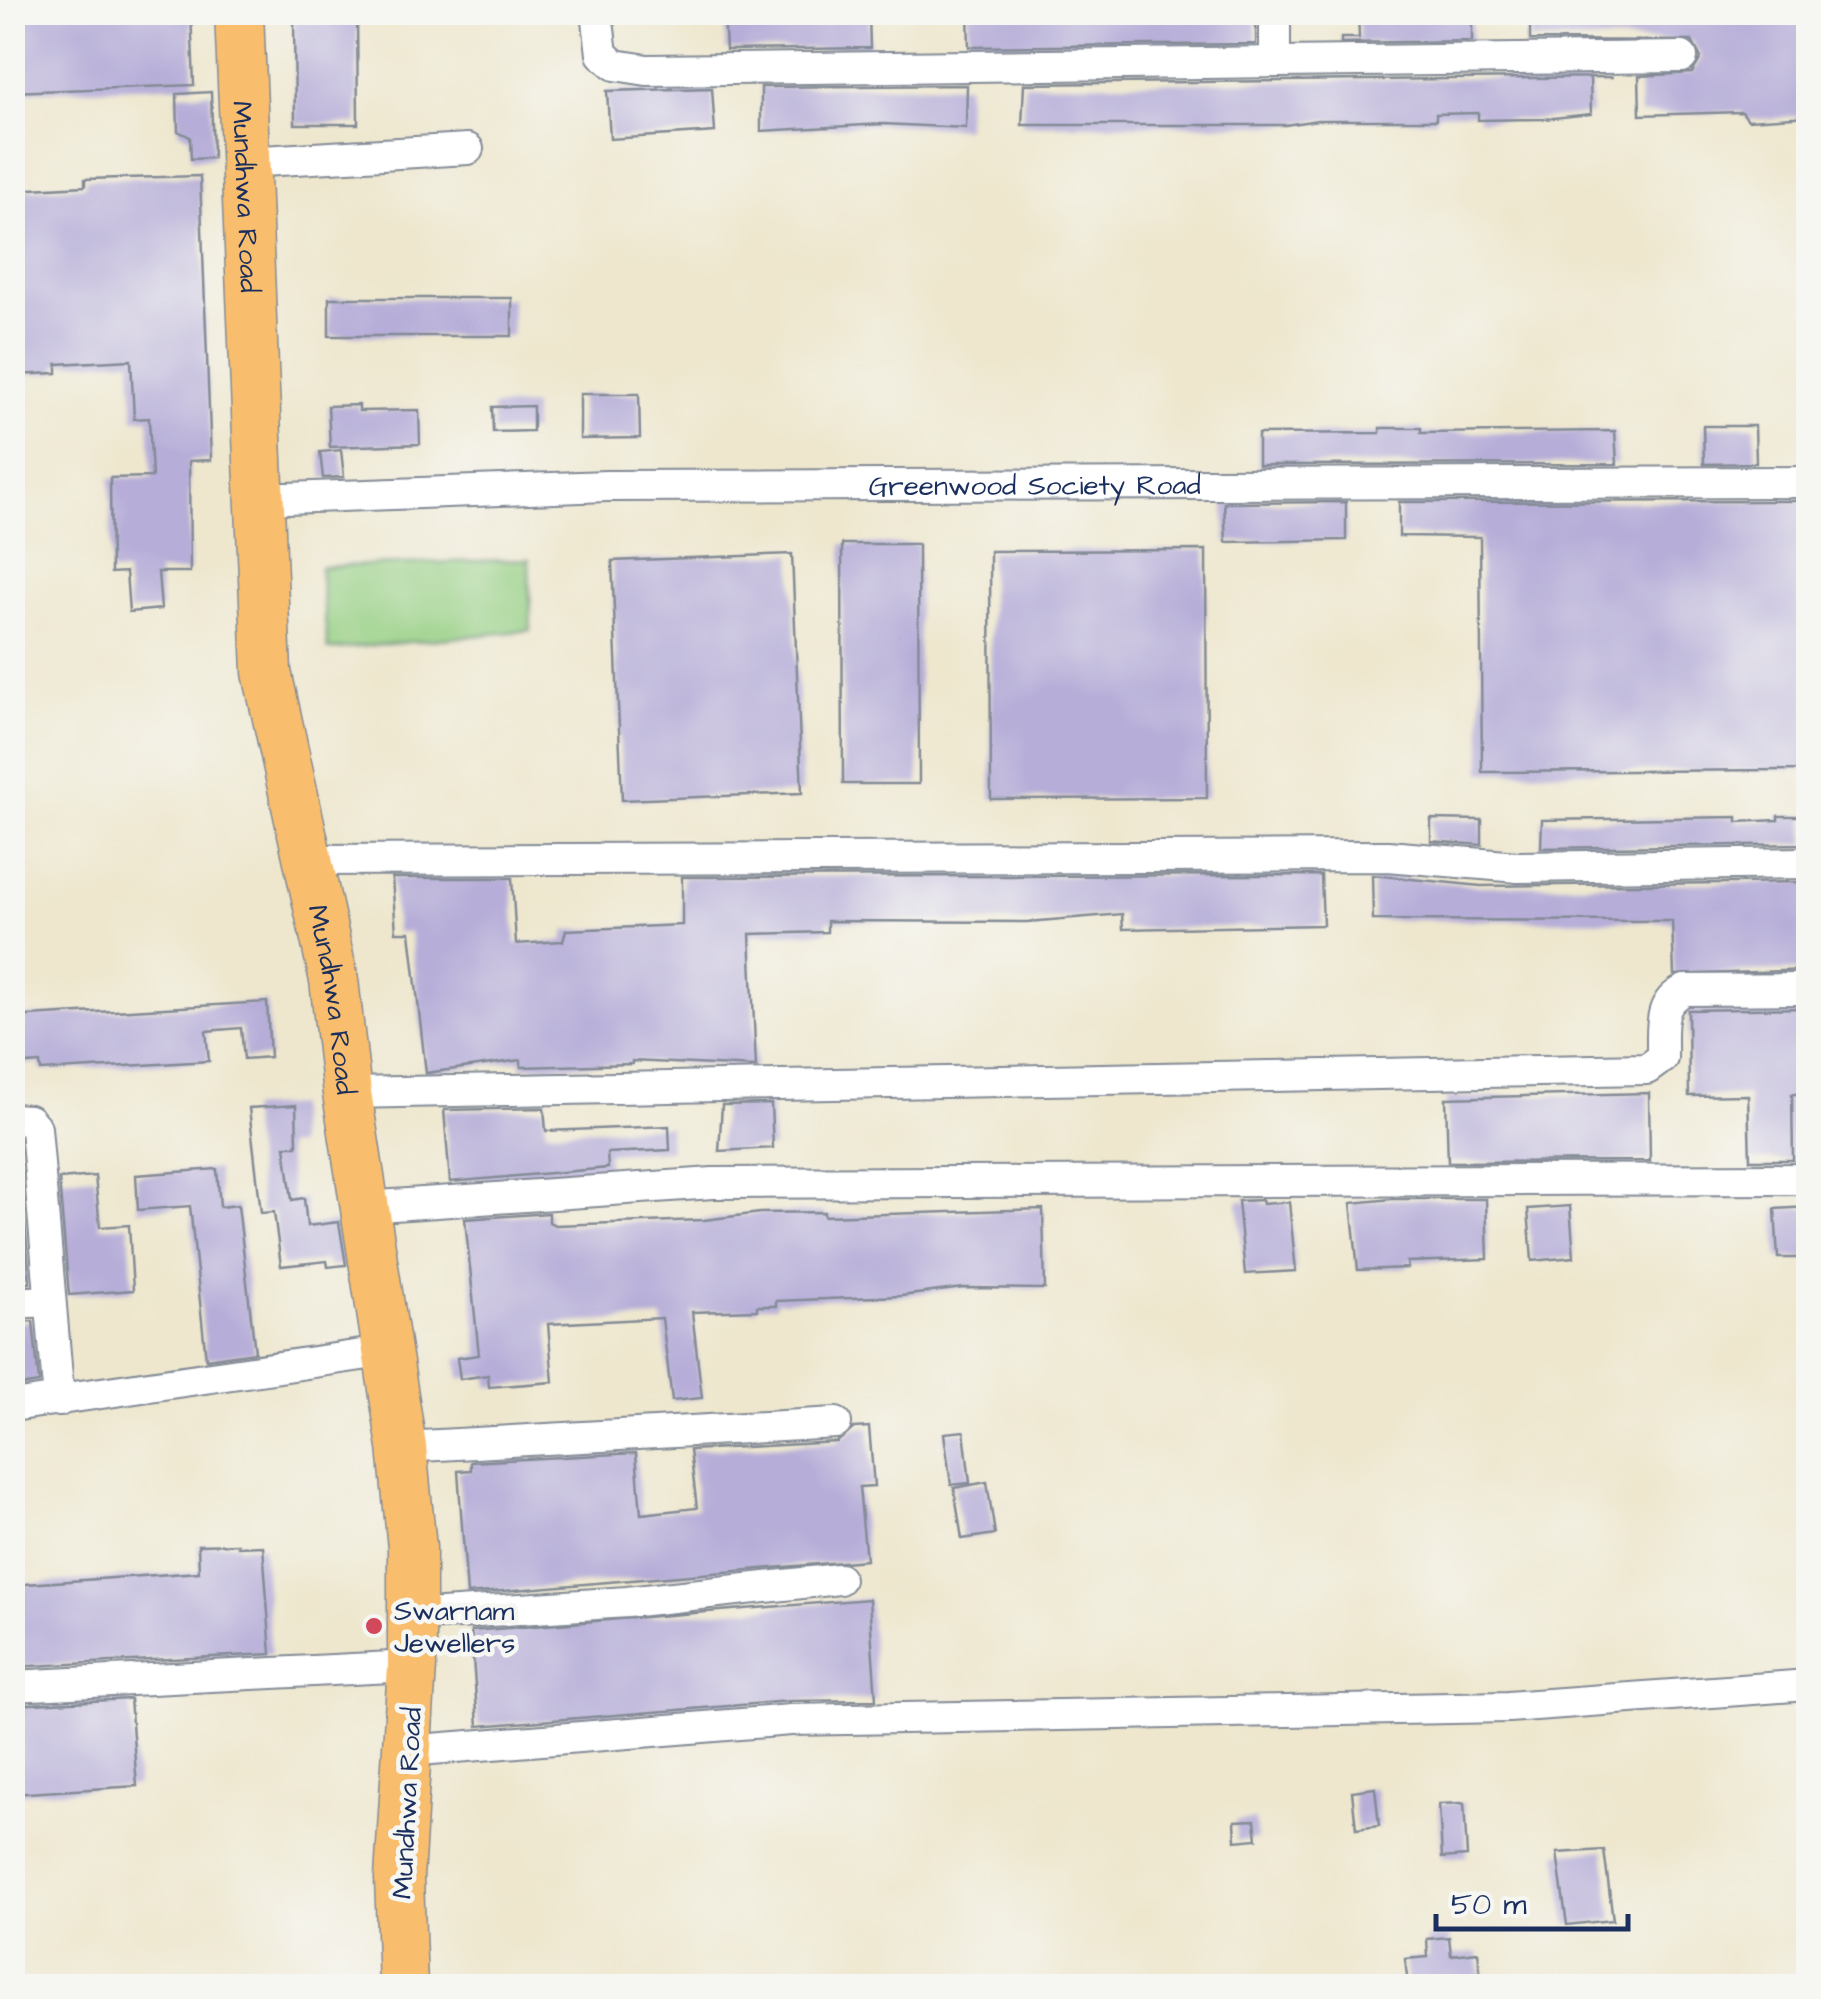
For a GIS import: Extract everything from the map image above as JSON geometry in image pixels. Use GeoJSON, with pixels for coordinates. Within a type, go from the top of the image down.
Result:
{"type":"FeatureCollection","features":[{"type":"Feature","properties":{"kind":"main road","name":"Mundhwa Road"},"geometry":{"type":"LineString","coordinates":[[239,12],[267,672],[334,980],[347,1093],[389,1351],[412,1548],[412,1666],[399,1878],[403,1986]]}},
{"type":"Feature","properties":{"kind":"street"},"geometry":{"type":"LineString","coordinates":[[598,12],[602,54],[615,65],[647,70],[1682,56]]}},
{"type":"Feature","properties":{"kind":"street"},"geometry":{"type":"LineString","coordinates":[[1275,12],[1275,59]]}},
{"type":"Feature","properties":{"kind":"street"},"geometry":{"type":"LineString","coordinates":[[244,162],[468,149]]}},
{"type":"Feature","properties":{"kind":"street","name":"Greenwood Society Road"},"geometry":{"type":"LineString","coordinates":[[260,499],[607,486],[1808,482]]}},
{"type":"Feature","properties":{"kind":"street"},"geometry":{"type":"LineString","coordinates":[[308,860],[1388,856],[1518,866],[1808,862]]}},
{"type":"Feature","properties":{"kind":"street"},"geometry":{"type":"LineString","coordinates":[[347,1093],[1647,1069],[1662,1058],[1664,1009],[1671,996],[1685,990],[1808,989]]}},
{"type":"Feature","properties":{"kind":"street"},"geometry":{"type":"LineString","coordinates":[[12,1119],[28,1120],[36,1128],[26,1210],[49,1300],[60,1401]]}},
{"type":"Feature","properties":{"kind":"street"},"geometry":{"type":"LineString","coordinates":[[364,1207],[713,1182],[1808,1180]]}},
{"type":"Feature","properties":{"kind":"street"},"geometry":{"type":"LineString","coordinates":[[12,1303],[49,1300]]}},
{"type":"Feature","properties":{"kind":"street"},"geometry":{"type":"LineString","coordinates":[[12,1406],[389,1351]]}},
{"type":"Feature","properties":{"kind":"street"},"geometry":{"type":"LineString","coordinates":[[402,1447],[836,1422]]}},
{"type":"Feature","properties":{"kind":"street"},"geometry":{"type":"LineString","coordinates":[[412,1616],[627,1602],[839,1579]]}},
{"type":"Feature","properties":{"kind":"street"},"geometry":{"type":"LineString","coordinates":[[12,1686],[412,1666]]}},
{"type":"Feature","properties":{"kind":"street"},"geometry":{"type":"LineString","coordinates":[[407,1751],[790,1720],[1508,1707],[1808,1685]]}},
{"type":"Feature","properties":{"kind":"green space"},"geometry":{"type":"Polygon","coordinates":[[[529,559],[531,630],[328,650],[320,567],[529,559]]]}},
{"type":"Feature","properties":{"kind":"building"},"geometry":{"type":"Polygon","coordinates":[[[12,12],[191,12],[194,85],[12,92],[12,12]]]}},
{"type":"Feature","properties":{"kind":"building"},"geometry":{"type":"Polygon","coordinates":[[[724,12],[869,12],[870,48],[726,50],[724,12]]]}},
{"type":"Feature","properties":{"kind":"building"},"geometry":{"type":"Polygon","coordinates":[[[968,12],[1256,12],[1256,44],[969,47],[968,12]]]}},
{"type":"Feature","properties":{"kind":"building"},"geometry":{"type":"Polygon","coordinates":[[[1358,12],[1472,12],[1472,41],[1341,43],[1341,38],[1359,38],[1358,12]]]}},
{"type":"Feature","properties":{"kind":"building"},"geometry":{"type":"Polygon","coordinates":[[[1530,12],[1808,12],[1808,116],[1748,120],[1742,112],[1640,115],[1639,76],[1692,73],[1701,58],[1692,41],[1530,40],[1530,12]]]}},
{"type":"Feature","properties":{"kind":"building"},"geometry":{"type":"Polygon","coordinates":[[[357,14],[358,124],[295,124],[294,15],[357,14]]]}},
{"type":"Feature","properties":{"kind":"building"},"geometry":{"type":"Polygon","coordinates":[[[1590,77],[1591,114],[1544,119],[1478,120],[1478,113],[1436,114],[1436,120],[1318,120],[1285,125],[1022,125],[1024,84],[1590,77]]]}},
{"type":"Feature","properties":{"kind":"building"},"geometry":{"type":"Polygon","coordinates":[[[967,85],[966,128],[883,124],[761,131],[761,87],[967,85]]]}},
{"type":"Feature","properties":{"kind":"building"},"geometry":{"type":"Polygon","coordinates":[[[712,88],[715,132],[610,139],[607,91],[712,88]]]}},
{"type":"Feature","properties":{"kind":"building"},"geometry":{"type":"Polygon","coordinates":[[[211,92],[213,158],[191,159],[190,137],[178,131],[177,94],[211,92]]]}},
{"type":"Feature","properties":{"kind":"building"},"geometry":{"type":"Polygon","coordinates":[[[200,176],[211,460],[189,461],[190,572],[158,572],[161,609],[129,612],[126,572],[111,573],[110,478],[152,477],[149,418],[134,419],[131,360],[57,364],[57,373],[12,375],[12,190],[85,186],[85,179],[200,176]]]}},
{"type":"Feature","properties":{"kind":"building"},"geometry":{"type":"Polygon","coordinates":[[[329,298],[512,298],[512,336],[329,336],[329,298]]]}},
{"type":"Feature","properties":{"kind":"building"},"geometry":{"type":"Polygon","coordinates":[[[580,394],[639,394],[640,438],[580,439],[580,394]]]}},
{"type":"Feature","properties":{"kind":"building"},"geometry":{"type":"Polygon","coordinates":[[[359,405],[359,411],[419,410],[420,444],[330,447],[328,406],[359,405]]]}},
{"type":"Feature","properties":{"kind":"building"},"geometry":{"type":"Polygon","coordinates":[[[533,406],[533,431],[493,432],[492,407],[533,406]]]}},
{"type":"Feature","properties":{"kind":"building"},"geometry":{"type":"Polygon","coordinates":[[[1703,426],[1755,426],[1756,463],[1704,464],[1703,426]]]}},
{"type":"Feature","properties":{"kind":"building"},"geometry":{"type":"Polygon","coordinates":[[[1380,428],[1421,428],[1421,433],[1615,431],[1617,464],[1258,465],[1258,434],[1380,433],[1380,428]]]}},
{"type":"Feature","properties":{"kind":"building"},"geometry":{"type":"Polygon","coordinates":[[[341,450],[344,477],[323,478],[320,452],[341,450]]]}},
{"type":"Feature","properties":{"kind":"building"},"geometry":{"type":"Polygon","coordinates":[[[1808,501],[1808,770],[1482,772],[1480,537],[1399,536],[1399,502],[1808,501]]]}},
{"type":"Feature","properties":{"kind":"building"},"geometry":{"type":"Polygon","coordinates":[[[1346,502],[1346,540],[1226,542],[1224,503],[1346,502]]]}},
{"type":"Feature","properties":{"kind":"building"},"geometry":{"type":"Polygon","coordinates":[[[842,544],[918,544],[919,784],[843,784],[842,544]]]}},
{"type":"Feature","properties":{"kind":"building"},"geometry":{"type":"Polygon","coordinates":[[[1206,550],[1207,798],[991,799],[990,551],[1206,550]]]}},
{"type":"Feature","properties":{"kind":"building"},"geometry":{"type":"Polygon","coordinates":[[[792,554],[802,793],[622,800],[612,561],[792,554]]]}},
{"type":"Feature","properties":{"kind":"building"},"geometry":{"type":"Polygon","coordinates":[[[1778,816],[1805,816],[1805,844],[1541,848],[1542,820],[1737,817],[1737,822],[1778,820],[1778,816]]]}},
{"type":"Feature","properties":{"kind":"building"},"geometry":{"type":"Polygon","coordinates":[[[1431,819],[1482,820],[1482,845],[1431,841],[1431,819]]]}},
{"type":"Feature","properties":{"kind":"building"},"geometry":{"type":"Polygon","coordinates":[[[1321,875],[1323,925],[1123,929],[1122,914],[1027,922],[827,921],[827,932],[750,934],[756,1067],[632,1061],[521,1067],[521,1060],[426,1073],[410,932],[396,932],[392,878],[512,878],[516,944],[563,941],[566,930],[682,925],[682,877],[1321,875]]]}},
{"type":"Feature","properties":{"kind":"building"},"geometry":{"type":"Polygon","coordinates":[[[1372,875],[1481,886],[1808,882],[1808,970],[1674,975],[1672,921],[1373,920],[1372,875]]]}},
{"type":"Feature","properties":{"kind":"building"},"geometry":{"type":"Polygon","coordinates":[[[267,1002],[270,1057],[244,1059],[241,1028],[206,1031],[209,1061],[41,1071],[40,1063],[12,1065],[12,1017],[267,1002]]]}},
{"type":"Feature","properties":{"kind":"building"},"geometry":{"type":"Polygon","coordinates":[[[1808,1008],[1808,1094],[1792,1094],[1793,1160],[1750,1160],[1748,1095],[1689,1096],[1688,1010],[1808,1008]]]}},
{"type":"Feature","properties":{"kind":"building"},"geometry":{"type":"Polygon","coordinates":[[[1649,1093],[1650,1161],[1448,1162],[1446,1098],[1649,1093]]]}},
{"type":"Feature","properties":{"kind":"building"},"geometry":{"type":"Polygon","coordinates":[[[771,1104],[773,1148],[719,1151],[722,1105],[771,1104]]]}},
{"type":"Feature","properties":{"kind":"building"},"geometry":{"type":"Polygon","coordinates":[[[296,1105],[297,1146],[285,1146],[292,1200],[304,1198],[307,1226],[339,1222],[346,1265],[328,1267],[327,1261],[281,1266],[274,1212],[261,1213],[249,1108],[296,1105]]]}},
{"type":"Feature","properties":{"kind":"building"},"geometry":{"type":"Polygon","coordinates":[[[544,1108],[546,1131],[669,1126],[670,1150],[607,1153],[608,1168],[450,1182],[444,1110],[544,1108]]]}},
{"type":"Feature","properties":{"kind":"building"},"geometry":{"type":"Polygon","coordinates":[[[12,1138],[18,1138],[30,1283],[12,1284],[12,1138]]]}},
{"type":"Feature","properties":{"kind":"building"},"geometry":{"type":"Polygon","coordinates":[[[217,1169],[220,1207],[238,1205],[255,1352],[206,1359],[190,1206],[138,1210],[136,1175],[217,1169]]]}},
{"type":"Feature","properties":{"kind":"building"},"geometry":{"type":"Polygon","coordinates":[[[95,1176],[100,1227],[129,1225],[133,1290],[69,1295],[59,1179],[95,1176]]]}},
{"type":"Feature","properties":{"kind":"building"},"geometry":{"type":"Polygon","coordinates":[[[1486,1199],[1488,1259],[1407,1262],[1408,1268],[1358,1270],[1351,1203],[1486,1199]]]}},
{"type":"Feature","properties":{"kind":"building"},"geometry":{"type":"Polygon","coordinates":[[[1262,1200],[1263,1204],[1289,1202],[1296,1271],[1245,1274],[1238,1201],[1262,1200]]]}},
{"type":"Feature","properties":{"kind":"building"},"geometry":{"type":"Polygon","coordinates":[[[1570,1206],[1574,1257],[1532,1261],[1528,1209],[1570,1206]]]}},
{"type":"Feature","properties":{"kind":"building"},"geometry":{"type":"Polygon","coordinates":[[[1808,1207],[1808,1258],[1778,1258],[1775,1209],[1808,1207]]]}},
{"type":"Feature","properties":{"kind":"building"},"geometry":{"type":"Polygon","coordinates":[[[1043,1209],[1045,1289],[963,1288],[901,1296],[776,1301],[776,1306],[757,1306],[757,1310],[692,1312],[702,1398],[672,1401],[662,1318],[548,1324],[553,1382],[489,1387],[488,1375],[460,1379],[457,1358],[479,1355],[465,1219],[549,1213],[549,1222],[555,1225],[704,1220],[760,1213],[824,1212],[824,1216],[1043,1209]]]}},
{"type":"Feature","properties":{"kind":"building"},"geometry":{"type":"Polygon","coordinates":[[[33,1321],[39,1383],[12,1387],[12,1322],[33,1321]]]}},
{"type":"Feature","properties":{"kind":"building"},"geometry":{"type":"Polygon","coordinates":[[[869,1427],[874,1486],[859,1487],[866,1560],[467,1594],[458,1471],[471,1470],[471,1462],[636,1453],[641,1514],[697,1508],[690,1450],[837,1442],[854,1428],[869,1427]]]}},
{"type":"Feature","properties":{"kind":"building"},"geometry":{"type":"Polygon","coordinates":[[[964,1431],[970,1483],[951,1485],[944,1433],[964,1431]]]}},
{"type":"Feature","properties":{"kind":"building"},"geometry":{"type":"Polygon","coordinates":[[[987,1482],[995,1534],[962,1539],[954,1488],[987,1482]]]}},
{"type":"Feature","properties":{"kind":"building"},"geometry":{"type":"Polygon","coordinates":[[[198,1545],[263,1546],[271,1654],[12,1667],[12,1585],[199,1572],[198,1545]]]}},
{"type":"Feature","properties":{"kind":"building"},"geometry":{"type":"Polygon","coordinates":[[[869,1599],[876,1700],[790,1701],[478,1726],[471,1631],[869,1599]]]}},
{"type":"Feature","properties":{"kind":"building"},"geometry":{"type":"Polygon","coordinates":[[[130,1699],[137,1786],[12,1794],[12,1705],[130,1699]]]}},
{"type":"Feature","properties":{"kind":"building"},"geometry":{"type":"Polygon","coordinates":[[[1375,1788],[1379,1826],[1356,1829],[1352,1791],[1375,1788]]]}},
{"type":"Feature","properties":{"kind":"building"},"geometry":{"type":"Polygon","coordinates":[[[1464,1803],[1467,1856],[1442,1858],[1439,1804],[1464,1803]]]}},
{"type":"Feature","properties":{"kind":"building"},"geometry":{"type":"Polygon","coordinates":[[[1255,1820],[1257,1839],[1236,1841],[1235,1821],[1255,1820]]]}},
{"type":"Feature","properties":{"kind":"building"},"geometry":{"type":"Polygon","coordinates":[[[1604,1850],[1613,1920],[1567,1925],[1557,1853],[1604,1850]]]}},
{"type":"Feature","properties":{"kind":"building"},"geometry":{"type":"Polygon","coordinates":[[[1449,1937],[1451,1955],[1478,1952],[1482,1986],[1408,1986],[1405,1959],[1428,1957],[1427,1939],[1449,1937]]]}},
{"type":"Feature","properties":{"kind":"place","name":"Swarnam Jewellers"},"geometry":{"type":"Point","coordinates":[374,1626]}}]}
